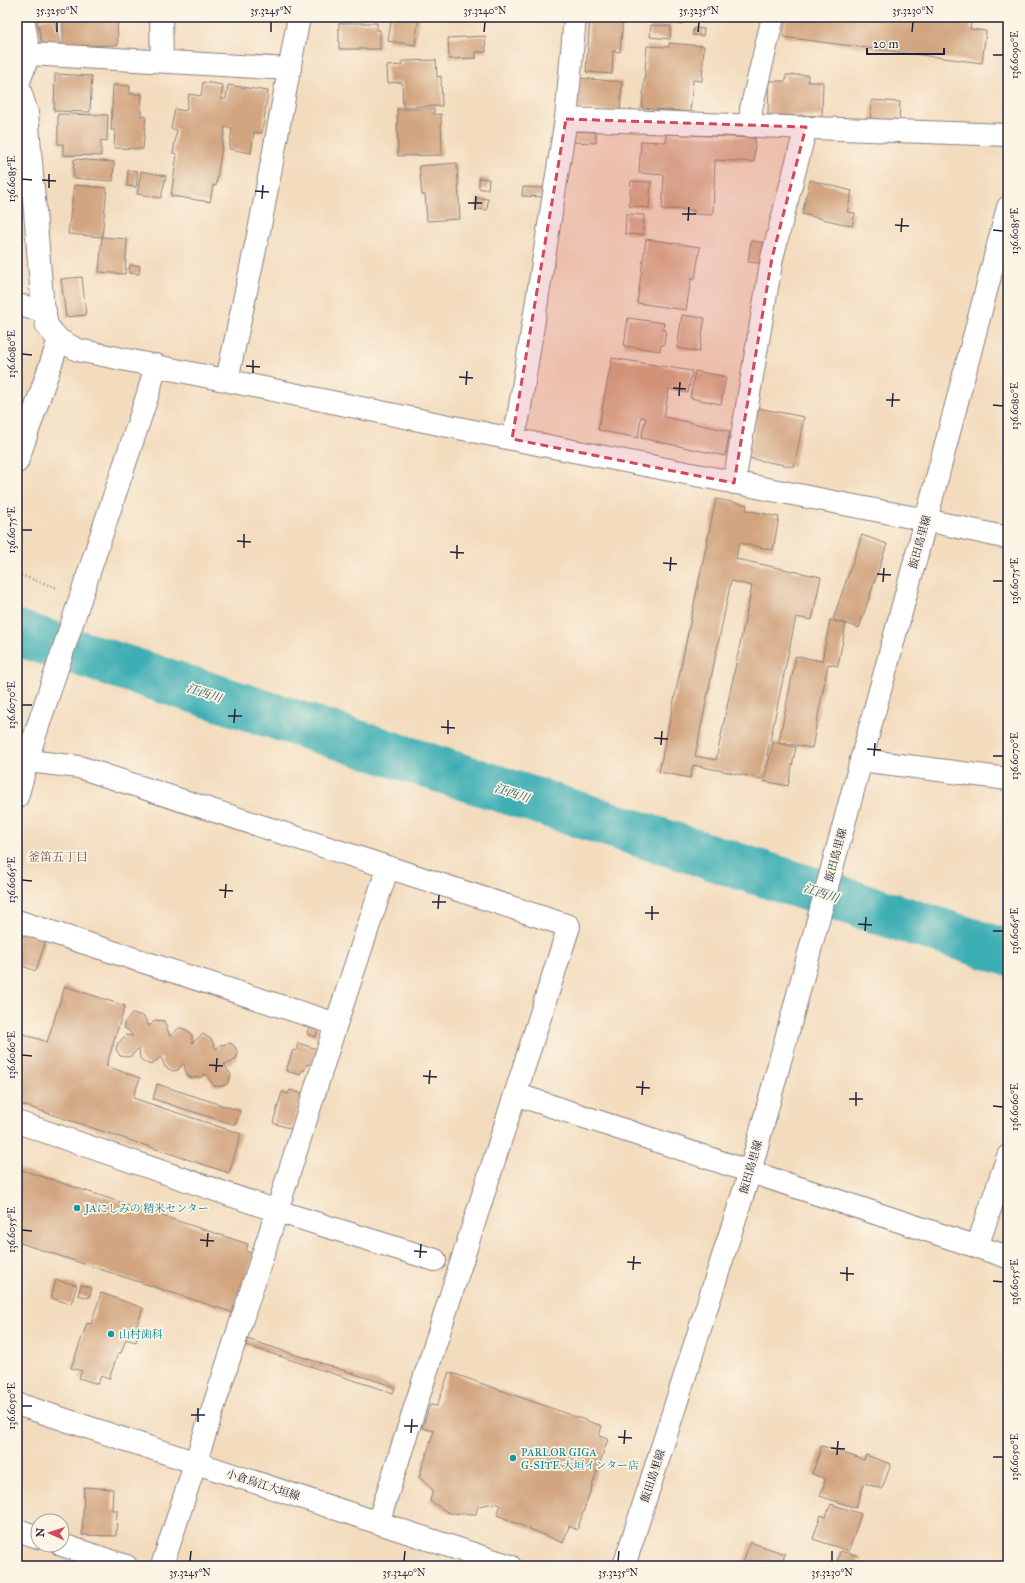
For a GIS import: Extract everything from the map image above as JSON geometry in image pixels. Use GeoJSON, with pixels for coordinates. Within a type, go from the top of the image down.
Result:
{"type":"FeatureCollection","features":[{"type":"Feature","properties":{"kind":"street"},"geometry":{"type":"LineString","coordinates":[[23,17],[29,54],[18,84],[27,113],[42,298],[47,326],[59,340],[78,350],[512,439],[926,520],[1008,538]]}},
{"type":"Feature","properties":{"kind":"street"},"geometry":{"type":"LineString","coordinates":[[161,17],[162,61]]}},
{"type":"Feature","properties":{"kind":"street"},"geometry":{"type":"LineString","coordinates":[[227,380],[260,226],[300,17]]}},
{"type":"Feature","properties":{"kind":"street"},"geometry":{"type":"LineString","coordinates":[[512,439],[518,419],[566,119],[575,17]]}},
{"type":"Feature","properties":{"kind":"street"},"geometry":{"type":"LineString","coordinates":[[751,126],[751,110],[773,17]]}},
{"type":"Feature","properties":{"kind":"street"},"geometry":{"type":"LineString","coordinates":[[29,54],[290,69]]}},
{"type":"Feature","properties":{"kind":"street"},"geometry":{"type":"LineString","coordinates":[[566,119],[1008,135]]}},
{"type":"Feature","properties":{"kind":"street"},"geometry":{"type":"LineString","coordinates":[[734,483],[772,258],[806,127]]}},
{"type":"Feature","properties":{"kind":"street","name":"飯田島里線"},"geometry":{"type":"LineString","coordinates":[[624,1566],[750,1172],[926,520],[1008,207]]}},
{"type":"Feature","properties":{"kind":"street"},"geometry":{"type":"LineString","coordinates":[[17,305],[45,311]]}},
{"type":"Feature","properties":{"kind":"street"},"geometry":{"type":"LineString","coordinates":[[17,462],[59,340]]}},
{"type":"Feature","properties":{"kind":"street"},"geometry":{"type":"LineString","coordinates":[[17,797],[26,752],[74,619],[148,394],[156,365]]}},
{"type":"Feature","properties":{"kind":"street"},"geometry":{"type":"LineString","coordinates":[[26,752],[79,767],[569,926],[378,1523]]}},
{"type":"Feature","properties":{"kind":"street"},"geometry":{"type":"LineString","coordinates":[[861,760],[1008,779]]}},
{"type":"Feature","properties":{"kind":"street"},"geometry":{"type":"LineString","coordinates":[[162,1566],[388,867]]}},
{"type":"Feature","properties":{"kind":"street"},"geometry":{"type":"LineString","coordinates":[[17,921],[336,1024]]}},
{"type":"Feature","properties":{"kind":"street"},"geometry":{"type":"LineString","coordinates":[[515,1094],[1008,1258]]}},
{"type":"Feature","properties":{"kind":"street"},"geometry":{"type":"LineString","coordinates":[[17,1122],[277,1211],[435,1260]]}},
{"type":"Feature","properties":{"kind":"street"},"geometry":{"type":"LineString","coordinates":[[977,1247],[1008,1156]]}},
{"type":"Feature","properties":{"kind":"street","name":"小倉烏江大垣線"},"geometry":{"type":"LineString","coordinates":[[17,1404],[510,1566]]}},
{"type":"Feature","properties":{"kind":"street"},"geometry":{"type":"LineString","coordinates":[[17,1530],[30,1534]]}},
{"type":"Feature","properties":{"kind":"street"},"geometry":{"type":"LineString","coordinates":[[70,1548],[126,1566]]}},
{"type":"Feature","properties":{"kind":"path"},"geometry":{"type":"LineString","coordinates":[[17,574],[81,596]]}},
{"type":"Feature","properties":{"kind":"highlighted area"},"geometry":{"type":"Polygon","coordinates":[[[566,119],[806,127],[772,258],[734,483],[512,439],[566,119]]]}},
{"type":"Feature","properties":{"kind":"building"},"geometry":{"type":"Polygon","coordinates":[[[53,17],[60,45],[43,49],[37,21],[53,17]]]}},
{"type":"Feature","properties":{"kind":"building"},"geometry":{"type":"Polygon","coordinates":[[[63,17],[117,17],[118,45],[63,46],[63,17]]]}},
{"type":"Feature","properties":{"kind":"building"},"geometry":{"type":"Polygon","coordinates":[[[392,17],[419,17],[415,45],[388,41],[392,17]]]}},
{"type":"Feature","properties":{"kind":"building"},"geometry":{"type":"Polygon","coordinates":[[[590,17],[623,17],[620,52],[613,51],[612,74],[586,72],[590,17]]]}},
{"type":"Feature","properties":{"kind":"building"},"geometry":{"type":"Polygon","coordinates":[[[648,17],[683,17],[682,24],[647,21],[648,17]]]}},
{"type":"Feature","properties":{"kind":"building"},"geometry":{"type":"Polygon","coordinates":[[[786,17],[972,17],[970,29],[986,31],[982,63],[783,37],[786,17]]]}},
{"type":"Feature","properties":{"kind":"building"},"geometry":{"type":"Polygon","coordinates":[[[339,23],[377,23],[377,30],[380,30],[380,49],[339,49],[339,23]]]}},
{"type":"Feature","properties":{"kind":"building"},"geometry":{"type":"Polygon","coordinates":[[[651,25],[671,26],[670,39],[650,37],[651,25]]]}},
{"type":"Feature","properties":{"kind":"building"},"geometry":{"type":"Polygon","coordinates":[[[694,28],[704,29],[703,36],[693,35],[694,28]]]}},
{"type":"Feature","properties":{"kind":"building"},"geometry":{"type":"Polygon","coordinates":[[[485,36],[486,52],[476,52],[476,58],[449,59],[448,38],[485,36]]]}},
{"type":"Feature","properties":{"kind":"building"},"geometry":{"type":"Polygon","coordinates":[[[669,43],[704,46],[702,81],[693,80],[690,112],[642,108],[647,46],[669,47],[669,43]]]}},
{"type":"Feature","properties":{"kind":"building"},"geometry":{"type":"Polygon","coordinates":[[[436,60],[437,77],[441,76],[442,106],[403,107],[402,82],[388,83],[387,66],[402,65],[402,61],[436,60]]]}},
{"type":"Feature","properties":{"kind":"building"},"geometry":{"type":"Polygon","coordinates":[[[55,74],[92,76],[90,112],[54,111],[55,74]]]}},
{"type":"Feature","properties":{"kind":"building"},"geometry":{"type":"Polygon","coordinates":[[[786,75],[808,75],[808,82],[823,82],[822,116],[768,115],[769,81],[786,81],[786,75]]]}},
{"type":"Feature","properties":{"kind":"building"},"geometry":{"type":"Polygon","coordinates":[[[579,78],[622,82],[620,112],[576,108],[579,78]]]}},
{"type":"Feature","properties":{"kind":"building"},"geometry":{"type":"Polygon","coordinates":[[[203,82],[223,85],[221,99],[226,99],[228,85],[268,91],[262,133],[254,132],[251,153],[229,149],[232,129],[225,127],[216,186],[213,185],[210,202],[171,196],[177,154],[173,153],[177,130],[171,129],[175,109],[186,111],[189,94],[201,96],[203,82]]]}},
{"type":"Feature","properties":{"kind":"building"},"geometry":{"type":"Polygon","coordinates":[[[113,85],[130,86],[130,94],[142,94],[141,116],[146,116],[143,149],[114,148],[115,130],[111,130],[113,85]]]}},
{"type":"Feature","properties":{"kind":"building"},"geometry":{"type":"Polygon","coordinates":[[[872,100],[900,102],[899,124],[870,122],[872,100]]]}},
{"type":"Feature","properties":{"kind":"building"},"geometry":{"type":"Polygon","coordinates":[[[397,109],[434,109],[434,115],[441,114],[442,155],[398,156],[397,109]]]}},
{"type":"Feature","properties":{"kind":"building"},"geometry":{"type":"Polygon","coordinates":[[[58,114],[108,115],[107,141],[101,140],[101,156],[63,155],[63,144],[58,144],[58,114]]]}},
{"type":"Feature","properties":{"kind":"building"},"geometry":{"type":"Polygon","coordinates":[[[574,131],[596,132],[596,143],[574,142],[574,131]]]}},
{"type":"Feature","properties":{"kind":"building"},"geometry":{"type":"Polygon","coordinates":[[[666,134],[755,138],[754,162],[715,160],[713,215],[694,214],[694,210],[662,209],[664,175],[639,173],[641,141],[666,142],[666,134]]]}},
{"type":"Feature","properties":{"kind":"building"},"geometry":{"type":"Polygon","coordinates":[[[74,159],[114,162],[113,181],[73,178],[74,159]]]}},
{"type":"Feature","properties":{"kind":"building"},"geometry":{"type":"Polygon","coordinates":[[[457,163],[460,219],[427,221],[425,195],[422,195],[419,166],[457,163]]]}},
{"type":"Feature","properties":{"kind":"building"},"geometry":{"type":"Polygon","coordinates":[[[128,170],[138,171],[136,187],[127,186],[128,170]]]}},
{"type":"Feature","properties":{"kind":"building"},"geometry":{"type":"Polygon","coordinates":[[[141,171],[166,176],[161,198],[137,194],[141,171]]]}},
{"type":"Feature","properties":{"kind":"building"},"geometry":{"type":"Polygon","coordinates":[[[479,178],[489,179],[488,189],[479,189],[479,178]]]}},
{"type":"Feature","properties":{"kind":"building"},"geometry":{"type":"Polygon","coordinates":[[[810,180],[852,191],[847,212],[855,213],[852,226],[802,214],[810,180]]]}},
{"type":"Feature","properties":{"kind":"building"},"geometry":{"type":"Polygon","coordinates":[[[631,181],[651,182],[649,208],[629,206],[631,181]]]}},
{"type":"Feature","properties":{"kind":"building"},"geometry":{"type":"Polygon","coordinates":[[[74,185],[107,188],[102,237],[68,234],[74,185]]]}},
{"type":"Feature","properties":{"kind":"building"},"geometry":{"type":"Polygon","coordinates":[[[523,187],[544,188],[544,197],[522,196],[523,187]]]}},
{"type":"Feature","properties":{"kind":"building"},"geometry":{"type":"Polygon","coordinates":[[[477,198],[488,199],[487,210],[476,209],[477,198]]]}},
{"type":"Feature","properties":{"kind":"building"},"geometry":{"type":"Polygon","coordinates":[[[626,214],[644,215],[643,235],[625,234],[626,214]]]}},
{"type":"Feature","properties":{"kind":"building"},"geometry":{"type":"Polygon","coordinates":[[[102,237],[127,239],[125,274],[99,272],[102,237]]]}},
{"type":"Feature","properties":{"kind":"building"},"geometry":{"type":"Polygon","coordinates":[[[646,239],[700,247],[695,279],[691,279],[686,310],[637,303],[646,239]]]}},
{"type":"Feature","properties":{"kind":"building"},"geometry":{"type":"Polygon","coordinates":[[[751,241],[769,243],[767,264],[748,262],[751,241]]]}},
{"type":"Feature","properties":{"kind":"building"},"geometry":{"type":"Polygon","coordinates":[[[130,265],[140,266],[139,274],[129,273],[130,265]]]}},
{"type":"Feature","properties":{"kind":"building"},"geometry":{"type":"Polygon","coordinates":[[[82,277],[86,315],[66,317],[61,279],[82,277]]]}},
{"type":"Feature","properties":{"kind":"building"},"geometry":{"type":"Polygon","coordinates":[[[682,315],[705,318],[699,352],[677,348],[682,315]]]}},
{"type":"Feature","properties":{"kind":"building"},"geometry":{"type":"Polygon","coordinates":[[[628,318],[664,323],[663,329],[666,330],[664,345],[661,345],[660,351],[624,346],[628,318]]]}},
{"type":"Feature","properties":{"kind":"building"},"geometry":{"type":"Polygon","coordinates":[[[612,358],[692,371],[688,393],[669,389],[664,417],[730,431],[725,456],[641,438],[646,418],[641,417],[638,438],[598,430],[612,358]]]}},
{"type":"Feature","properties":{"kind":"building"},"geometry":{"type":"Polygon","coordinates":[[[695,371],[726,377],[721,404],[690,398],[695,371]]]}},
{"type":"Feature","properties":{"kind":"building"},"geometry":{"type":"Polygon","coordinates":[[[758,408],[804,417],[794,467],[748,458],[758,408]]]}},
{"type":"Feature","properties":{"kind":"building"},"geometry":{"type":"Polygon","coordinates":[[[716,499],[747,505],[746,510],[779,517],[773,550],[739,543],[736,559],[821,577],[812,620],[796,617],[762,779],[693,765],[690,778],[659,772],[716,499]],[[731,581],[695,756],[716,760],[752,586],[731,581]]]}},
{"type":"Feature","properties":{"kind":"building"},"geometry":{"type":"Polygon","coordinates":[[[862,535],[887,544],[859,628],[833,619],[862,535]]]}},
{"type":"Feature","properties":{"kind":"building"},"geometry":{"type":"Polygon","coordinates":[[[830,620],[846,624],[838,666],[828,664],[812,748],[779,742],[796,656],[822,661],[830,620]]]}},
{"type":"Feature","properties":{"kind":"building"},"geometry":{"type":"Polygon","coordinates":[[[773,742],[796,747],[788,786],[764,781],[773,742]]]}},
{"type":"Feature","properties":{"kind":"building"},"geometry":{"type":"Polygon","coordinates":[[[17,931],[46,940],[36,971],[17,964],[17,931]]]}},
{"type":"Feature","properties":{"kind":"building"},"geometry":{"type":"Polygon","coordinates":[[[65,986],[125,1006],[106,1066],[140,1078],[133,1098],[241,1134],[229,1173],[17,1103],[17,1032],[47,1042],[65,986]]]}},
{"type":"Feature","properties":{"kind":"building"},"geometry":{"type":"Polygon","coordinates":[[[132,1014],[141,1015],[145,1018],[148,1025],[151,1025],[155,1020],[164,1021],[170,1036],[179,1028],[182,1028],[192,1035],[192,1043],[203,1034],[211,1039],[216,1049],[220,1045],[231,1043],[238,1053],[236,1059],[230,1063],[224,1064],[231,1075],[227,1084],[223,1086],[214,1086],[206,1074],[200,1077],[192,1078],[188,1076],[184,1063],[178,1070],[173,1071],[165,1067],[161,1057],[151,1065],[144,1062],[140,1058],[139,1048],[131,1056],[120,1056],[116,1049],[118,1043],[126,1035],[133,1036],[124,1028],[124,1023],[132,1014]]]}},
{"type":"Feature","properties":{"kind":"building"},"geometry":{"type":"Polygon","coordinates":[[[309,1025],[318,1028],[316,1037],[307,1034],[309,1025]]]}},
{"type":"Feature","properties":{"kind":"building"},"geometry":{"type":"Polygon","coordinates":[[[298,1043],[317,1049],[312,1065],[307,1064],[304,1071],[302,1070],[300,1075],[286,1071],[293,1050],[296,1051],[298,1043]]]}},
{"type":"Feature","properties":{"kind":"building"},"geometry":{"type":"Polygon","coordinates":[[[157,1084],[240,1111],[235,1125],[153,1099],[157,1084]]]}},
{"type":"Feature","properties":{"kind":"building"},"geometry":{"type":"Polygon","coordinates":[[[290,1090],[303,1094],[292,1129],[273,1123],[282,1092],[288,1094],[290,1090]]]}},
{"type":"Feature","properties":{"kind":"building","name":"JAにしみの 精米センター"},"geometry":{"type":"Polygon","coordinates":[[[19,1169],[248,1244],[246,1251],[254,1254],[234,1313],[17,1242],[17,1174],[19,1169]]]}},
{"type":"Feature","properties":{"kind":"building"},"geometry":{"type":"Polygon","coordinates":[[[56,1280],[77,1285],[71,1304],[51,1298],[56,1280]]]}},
{"type":"Feature","properties":{"kind":"building"},"geometry":{"type":"Polygon","coordinates":[[[81,1285],[92,1288],[89,1298],[78,1295],[81,1285]]]}},
{"type":"Feature","properties":{"kind":"building","name":"山村歯科"},"geometry":{"type":"Polygon","coordinates":[[[101,1293],[143,1308],[136,1328],[140,1329],[136,1342],[126,1339],[121,1353],[118,1353],[109,1379],[101,1376],[98,1384],[79,1378],[82,1371],[71,1368],[87,1323],[91,1324],[101,1293]]]}},
{"type":"Feature","properties":{"kind":"building"},"geometry":{"type":"Polygon","coordinates":[[[247,1339],[395,1387],[393,1393],[245,1345],[247,1339]]]}},
{"type":"Feature","properties":{"kind":"building","name":"PARLOR GIGA G-SITE 大垣インター店"},"geometry":{"type":"Polygon","coordinates":[[[449,1372],[602,1426],[599,1436],[608,1439],[577,1530],[569,1526],[563,1543],[497,1515],[501,1505],[495,1503],[478,1506],[476,1514],[449,1513],[430,1501],[433,1490],[419,1477],[434,1431],[422,1428],[430,1405],[437,1406],[449,1372]]]}},
{"type":"Feature","properties":{"kind":"building"},"geometry":{"type":"Polygon","coordinates":[[[822,1446],[864,1460],[866,1455],[891,1464],[882,1489],[864,1483],[856,1508],[820,1496],[826,1479],[812,1474],[822,1446]]]}},
{"type":"Feature","properties":{"kind":"building"},"geometry":{"type":"Polygon","coordinates":[[[84,1487],[113,1489],[112,1510],[117,1510],[116,1536],[82,1535],[84,1487]]]}},
{"type":"Feature","properties":{"kind":"building"},"geometry":{"type":"Polygon","coordinates":[[[831,1504],[861,1514],[849,1551],[813,1539],[821,1515],[826,1517],[831,1504]]]}},
{"type":"Feature","properties":{"kind":"building"},"geometry":{"type":"Polygon","coordinates":[[[750,1542],[785,1554],[781,1566],[742,1566],[750,1542]]]}},
{"type":"Feature","properties":{"kind":"building"},"geometry":{"type":"Polygon","coordinates":[[[840,1551],[859,1556],[857,1566],[836,1566],[840,1551]]]}},
{"type":"Feature","properties":{"kind":"waterway","name":"江西川"},"geometry":{"type":"LineString","coordinates":[[17,633],[1008,953]]}},
{"type":"Feature","properties":{"kind":"place","name":"JAにしみの 精米センター"},"geometry":{"type":"Point","coordinates":[77,1208]}},
{"type":"Feature","properties":{"kind":"place","name":"山村歯科"},"geometry":{"type":"Point","coordinates":[111,1334]}},
{"type":"Feature","properties":{"kind":"place","name":"PARLOR GIGA G-SITE 大垣インター店"},"geometry":{"type":"Point","coordinates":[513,1458]}},
{"type":"Feature","properties":{"kind":"district","name":"釜笛五丁目"},"geometry":{"type":"Point","coordinates":[58,857]}}]}
